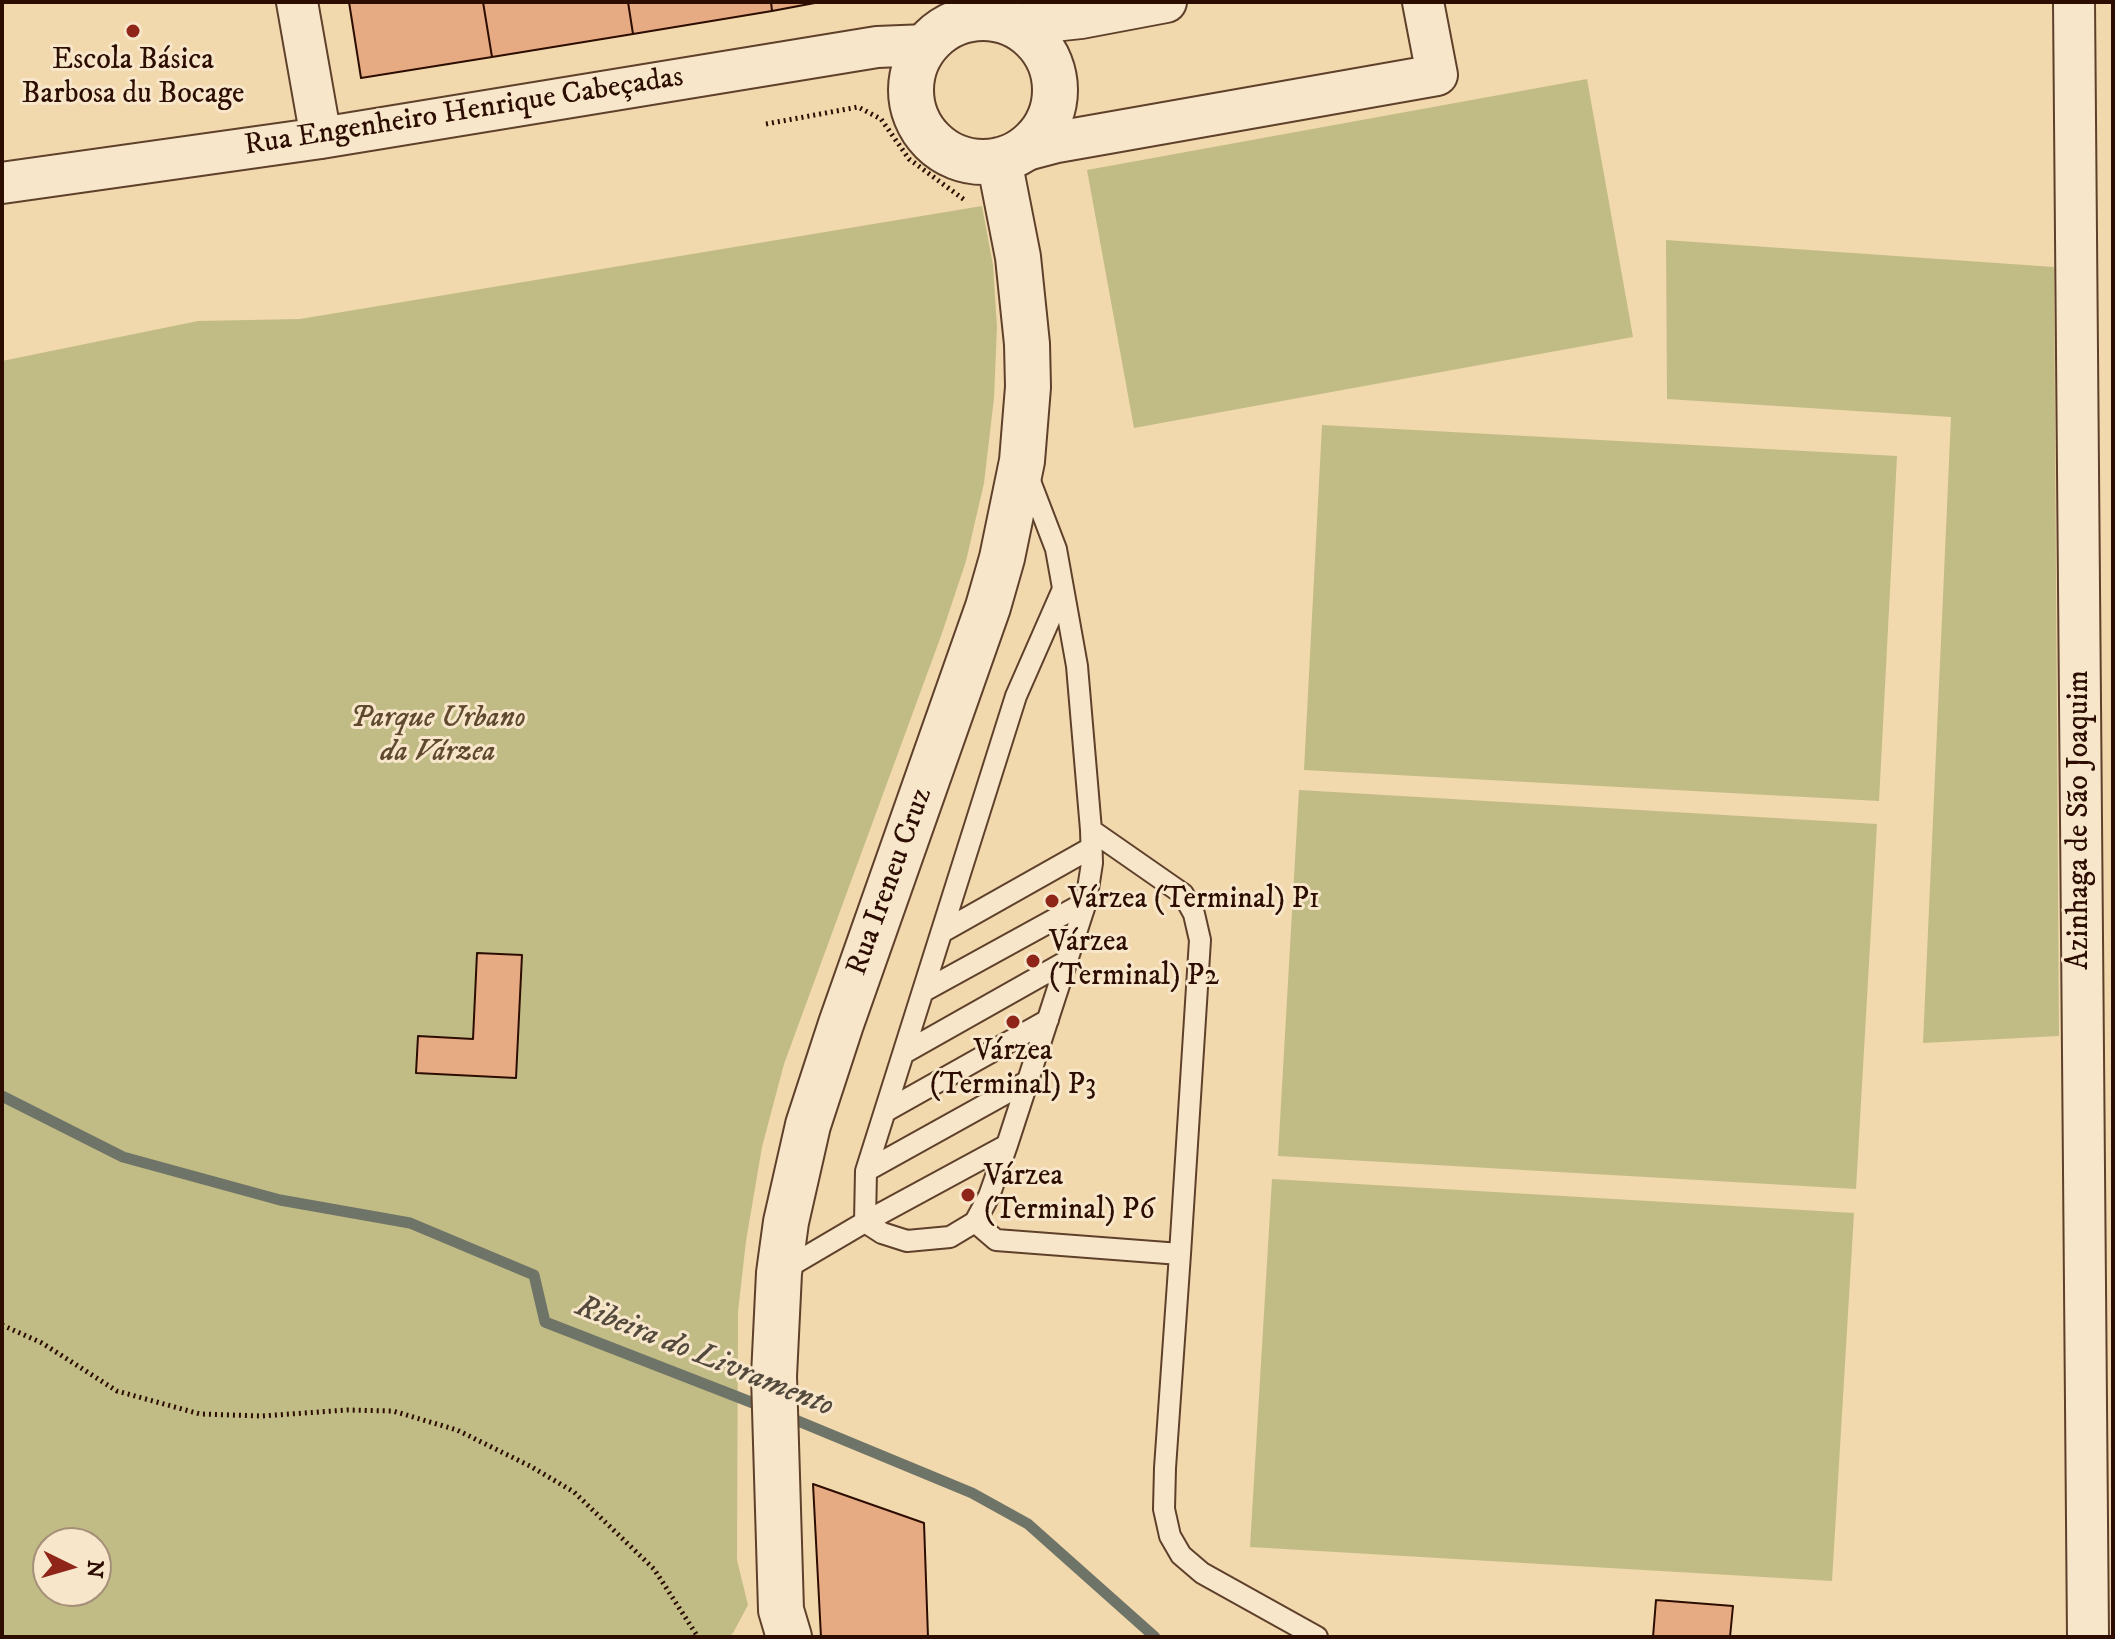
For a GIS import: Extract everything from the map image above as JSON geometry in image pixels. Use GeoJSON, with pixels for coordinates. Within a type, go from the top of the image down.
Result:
{"type":"FeatureCollection","features":[{"type":"Feature","properties":{"kind":"street"},"geometry":{"type":"LineString","coordinates":[[297,2],[321,138]]}},
{"type":"Feature","properties":{"kind":"street"},"geometry":{"type":"LineString","coordinates":[[1016,25],[1081,18],[1166,2]]}},
{"type":"Feature","properties":{"kind":"street"},"geometry":{"type":"LineString","coordinates":[[1009,156],[1037,138],[1049,120],[1055,99],[1054,77],[1047,56],[1034,38],[1016,25],[972,10],[927,45],[916,64],[911,86],[914,108],[923,128],[937,145],[956,156],[977,162],[1009,156],[1057,142],[1437,75],[1423,2]]}},
{"type":"Feature","properties":{"kind":"street","name":"Azinhaga de São Joaquim"},"geometry":{"type":"LineString","coordinates":[[2074,2],[2088,1637]]}},
{"type":"Feature","properties":{"kind":"street","name":"Rua Engenheiro Henrique Cabeçadas"},"geometry":{"type":"LineString","coordinates":[[2,183],[321,138],[877,47],[927,45]]}},
{"type":"Feature","properties":{"kind":"street","name":"Rua Ireneu Cruz"},"geometry":{"type":"LineString","coordinates":[[779,1628],[774,1376],[779,1273],[786,1222],[808,1125],[841,1024],[988,607],[1002,558],[1022,461],[1028,387],[1027,344],[1009,156]]}},
{"type":"Feature","properties":{"kind":"lane"},"geometry":{"type":"LineString","coordinates":[[865,1222],[882,1233],[907,1241],[950,1237],[975,1222],[989,1196],[1007,1145],[1086,902],[1092,863],[1077,666],[1056,549],[1022,461]]}},
{"type":"Feature","properties":{"kind":"lane"},"geometry":{"type":"LineString","coordinates":[[865,1222],[866,1171],[1016,696],[1063,589]]}},
{"type":"Feature","properties":{"kind":"lane"},"geometry":{"type":"LineString","coordinates":[[942,932],[1091,839]]}},
{"type":"Feature","properties":{"kind":"lane"},"geometry":{"type":"LineString","coordinates":[[1091,839],[1183,894],[1194,914],[1200,940],[1165,1468],[1164,1509],[1170,1536],[1181,1555],[1202,1573],[1317,1637]]}},
{"type":"Feature","properties":{"kind":"lane"},"geometry":{"type":"LineString","coordinates":[[924,991],[1086,902]]}},
{"type":"Feature","properties":{"kind":"lane"},"geometry":{"type":"LineString","coordinates":[[904,1053],[1067,961]]}},
{"type":"Feature","properties":{"kind":"lane"},"geometry":{"type":"LineString","coordinates":[[886,1111],[1048,1020]]}},
{"type":"Feature","properties":{"kind":"lane"},"geometry":{"type":"LineString","coordinates":[[866,1171],[1028,1081]]}},
{"type":"Feature","properties":{"kind":"lane"},"geometry":{"type":"LineString","coordinates":[[779,1273],[1007,1145]]}},
{"type":"Feature","properties":{"kind":"lane"},"geometry":{"type":"LineString","coordinates":[[975,1222],[996,1240],[1180,1254]]}},
{"type":"Feature","properties":{"kind":"path"},"geometry":{"type":"LineString","coordinates":[[2,1325],[42,1343],[117,1391],[200,1414],[262,1416],[347,1410],[393,1411],[457,1430],[574,1492],[654,1569],[698,1637]]}},
{"type":"Feature","properties":{"kind":"green space"},"geometry":{"type":"Polygon","coordinates":[[[1587,79],[1633,337],[1134,428],[1087,170],[1587,79]]]}},
{"type":"Feature","properties":{"kind":"green space","name":"Parque Urbano da Várzea"},"geometry":{"type":"Polygon","coordinates":[[[982,206],[993,265],[997,327],[994,398],[984,483],[966,561],[784,1064],[762,1147],[738,1312],[737,1560],[748,1605],[729,1637],[2,1637],[2,361],[198,321],[300,319],[982,206]]]}},
{"type":"Feature","properties":{"kind":"green space"},"geometry":{"type":"Polygon","coordinates":[[[1666,240],[2054,267],[2059,1036],[1923,1043],[1951,417],[1667,399],[1666,240]]]}},
{"type":"Feature","properties":{"kind":"green space"},"geometry":{"type":"Polygon","coordinates":[[[1322,425],[1897,456],[1879,801],[1304,770],[1322,425]]]}},
{"type":"Feature","properties":{"kind":"green space"},"geometry":{"type":"Polygon","coordinates":[[[1299,790],[1877,824],[1856,1189],[1278,1156],[1299,790]]]}},
{"type":"Feature","properties":{"kind":"green space"},"geometry":{"type":"Polygon","coordinates":[[[1272,1179],[1854,1213],[1832,1581],[1250,1547],[1272,1179]]]}},
{"type":"Feature","properties":{"kind":"building"},"geometry":{"type":"Polygon","coordinates":[[[349,2],[483,2],[492,57],[361,78],[349,2]]]}},
{"type":"Feature","properties":{"kind":"building"},"geometry":{"type":"Polygon","coordinates":[[[483,2],[628,2],[633,34],[492,57],[483,2]]]}},
{"type":"Feature","properties":{"kind":"building"},"geometry":{"type":"Polygon","coordinates":[[[628,2],[771,2],[772,11],[633,34],[628,2]]]}},
{"type":"Feature","properties":{"kind":"building"},"geometry":{"type":"Polygon","coordinates":[[[771,2],[820,2],[772,11],[771,2]]]}},
{"type":"Feature","properties":{"kind":"building"},"geometry":{"type":"Polygon","coordinates":[[[477,953],[522,955],[516,1078],[416,1073],[418,1036],[473,1039],[477,953]]]}},
{"type":"Feature","properties":{"kind":"building"},"geometry":{"type":"Polygon","coordinates":[[[813,1484],[924,1523],[928,1637],[821,1637],[813,1484]]]}},
{"type":"Feature","properties":{"kind":"building"},"geometry":{"type":"Polygon","coordinates":[[[1656,1600],[1733,1606],[1730,1637],[1653,1637],[1656,1600]]]}},
{"type":"Feature","properties":{"kind":"waterway","name":"Ribeira do Livramento"},"geometry":{"type":"LineString","coordinates":[[2,1096],[123,1157],[280,1200],[410,1223],[534,1275],[545,1322],[766,1408]]}},
{"type":"Feature","properties":{"kind":"waterway","name":"Ribeira do Livramento"},"geometry":{"type":"LineString","coordinates":[[786,1416],[972,1493],[1028,1524],[1155,1637]]}},
{"type":"Feature","properties":{"kind":"place","name":"Escola Básica Barbosa du Bocage"},"geometry":{"type":"Point","coordinates":[133,31]}},
{"type":"Feature","properties":{"kind":"place","name":"Várzea (Terminal) P1"},"geometry":{"type":"Point","coordinates":[1052,901]}},
{"type":"Feature","properties":{"kind":"place","name":"Várzea (Terminal) P2"},"geometry":{"type":"Point","coordinates":[1033,961]}},
{"type":"Feature","properties":{"kind":"place","name":"Várzea (Terminal) P3"},"geometry":{"type":"Point","coordinates":[1013,1022]}},
{"type":"Feature","properties":{"kind":"place","name":"Várzea (Terminal) P6"},"geometry":{"type":"Point","coordinates":[968,1195]}}]}
